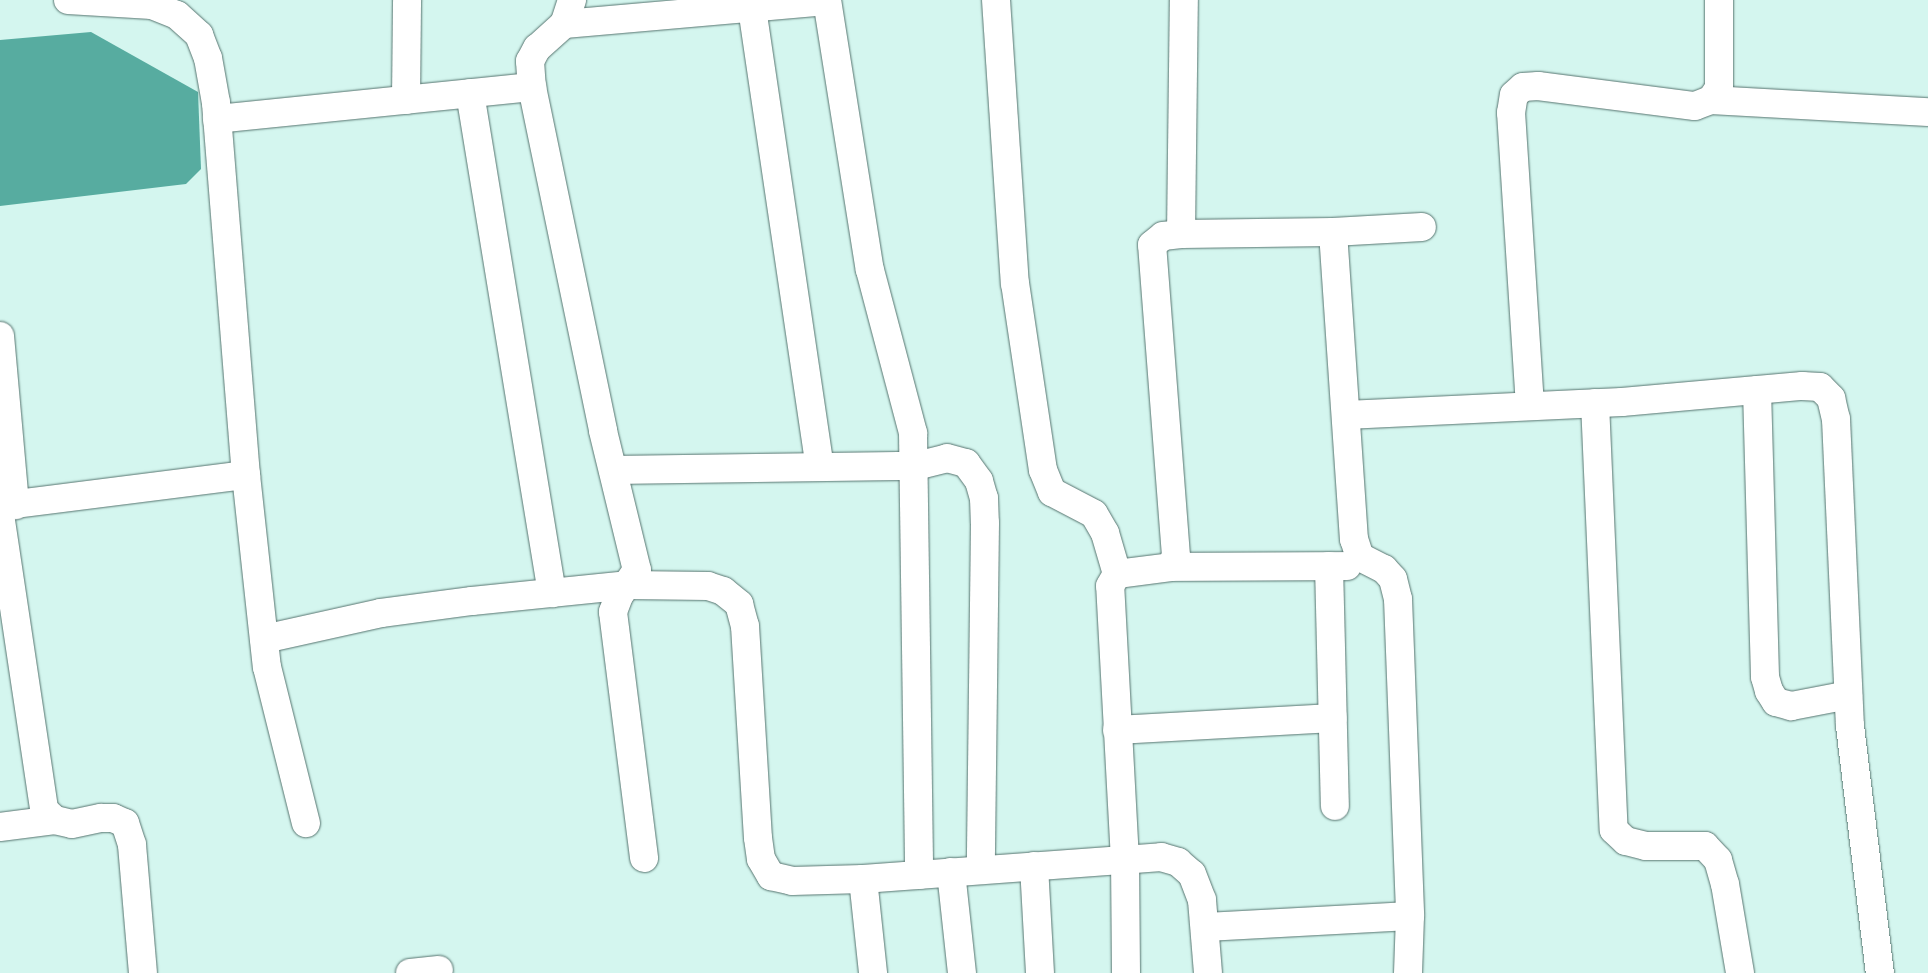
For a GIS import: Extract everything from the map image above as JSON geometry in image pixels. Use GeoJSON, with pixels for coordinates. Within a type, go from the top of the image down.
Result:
{"type":"FeatureCollection","features":[{"type":"Feature","properties":{"kind":"street"},"geometry":{"type":"LineString","coordinates":[[68,0],[152,5],[177,15],[199,35],[208,58],[217,119],[246,475],[264,639],[276,711],[306,823]]}},
{"type":"Feature","properties":{"kind":"street"},"geometry":{"type":"LineString","coordinates":[[406,100],[407,0]]}},
{"type":"Feature","properties":{"kind":"street"},"geometry":{"type":"LineString","coordinates":[[996,0],[1015,284],[1043,470],[1052,492],[1094,514],[1105,533],[1118,574]]}},
{"type":"Feature","properties":{"kind":"street"},"geometry":{"type":"LineString","coordinates":[[1181,234],[1184,0]]}},
{"type":"Feature","properties":{"kind":"street"},"geometry":{"type":"LineString","coordinates":[[1711,100],[1719,88],[1719,0]]}},
{"type":"Feature","properties":{"kind":"street"},"geometry":{"type":"LineString","coordinates":[[644,858],[613,612],[619,596],[629,585],[637,570],[613,470],[532,86],[530,61],[537,48],[568,12],[752,8],[827,1],[870,270],[908,409],[916,466],[919,875]]}},
{"type":"Feature","properties":{"kind":"street"},"geometry":{"type":"LineString","coordinates":[[752,8],[820,467]]}},
{"type":"Feature","properties":{"kind":"street"},"geometry":{"type":"LineString","coordinates":[[217,119],[532,86]]}},
{"type":"Feature","properties":{"kind":"street"},"geometry":{"type":"LineString","coordinates":[[1530,406],[1511,113],[1514,95],[1523,87],[1538,86],[1695,106],[1711,100],[1928,112]]}},
{"type":"Feature","properties":{"kind":"street"},"geometry":{"type":"LineString","coordinates":[[470,93],[552,593]]}},
{"type":"Feature","properties":{"kind":"street"},"geometry":{"type":"LineString","coordinates":[[1171,567],[1176,556],[1152,245],[1163,236],[1181,234],[1333,232],[1422,227]]}},
{"type":"Feature","properties":{"kind":"street"},"geometry":{"type":"LineString","coordinates":[[1333,232],[1354,540],[1360,557],[1373,566]]}},
{"type":"Feature","properties":{"kind":"street"},"geometry":{"type":"LineString","coordinates":[[0,336],[5,508],[40,792],[44,810],[55,820]]}},
{"type":"Feature","properties":{"kind":"street"},"geometry":{"type":"LineString","coordinates":[[1346,415],[1595,403],[1820,387],[1831,398],[1836,419],[1848,695],[1858,805],[1880,973]]}},
{"type":"Feature","properties":{"kind":"street"},"geometry":{"type":"LineString","coordinates":[[1758,390],[1764,677],[1768,692],[1776,702],[1791,706],[1848,695]]}},
{"type":"Feature","properties":{"kind":"street"},"geometry":{"type":"LineString","coordinates":[[1595,403],[1614,830],[1626,841],[1646,846],[1705,846],[1712,852],[1718,860],[1725,884],[1740,973]]}},
{"type":"Feature","properties":{"kind":"street"},"geometry":{"type":"LineString","coordinates":[[613,470],[916,466],[947,458],[966,463],[979,481],[984,498],[982,870]]}},
{"type":"Feature","properties":{"kind":"street"},"geometry":{"type":"LineString","coordinates":[[5,508],[246,475]]}},
{"type":"Feature","properties":{"kind":"street"},"geometry":{"type":"LineString","coordinates":[[1329,566],[1335,806]]}},
{"type":"Feature","properties":{"kind":"street"},"geometry":{"type":"LineString","coordinates":[[1126,973],[1125,860],[1109,600],[1110,586],[1118,574],[1171,567],[1373,566],[1384,569],[1393,578],[1398,599],[1410,916],[1408,973]]}},
{"type":"Feature","properties":{"kind":"street"},"geometry":{"type":"LineString","coordinates":[[264,639],[381,613],[552,593],[629,585],[708,586],[723,591],[739,604],[745,626],[761,860],[771,876],[792,882],[863,879],[1161,857],[1178,862],[1192,874],[1202,900],[1206,927],[1208,973]]}},
{"type":"Feature","properties":{"kind":"street"},"geometry":{"type":"LineString","coordinates":[[1117,730],[1333,718]]}},
{"type":"Feature","properties":{"kind":"street"},"geometry":{"type":"LineString","coordinates":[[0,827],[55,820],[72,824],[114,818],[125,823],[132,844],[143,973]]}},
{"type":"Feature","properties":{"kind":"street"},"geometry":{"type":"LineString","coordinates":[[1034,866],[1040,973]]}},
{"type":"Feature","properties":{"kind":"street"},"geometry":{"type":"LineString","coordinates":[[951,872],[962,973]]}},
{"type":"Feature","properties":{"kind":"street"},"geometry":{"type":"LineString","coordinates":[[863,879],[873,973]]}},
{"type":"Feature","properties":{"kind":"street"},"geometry":{"type":"LineString","coordinates":[[1206,927],[1410,916]]}},
{"type":"Feature","properties":{"kind":"street"},"geometry":{"type":"LineString","coordinates":[[410,973],[439,970]]}},
{"type":"Feature","properties":{"kind":"shaded area"},"geometry":{"type":"Polygon","coordinates":[[[91,32],[198,92],[201,169],[186,184],[0,206],[0,40],[91,32]]]}}]}
